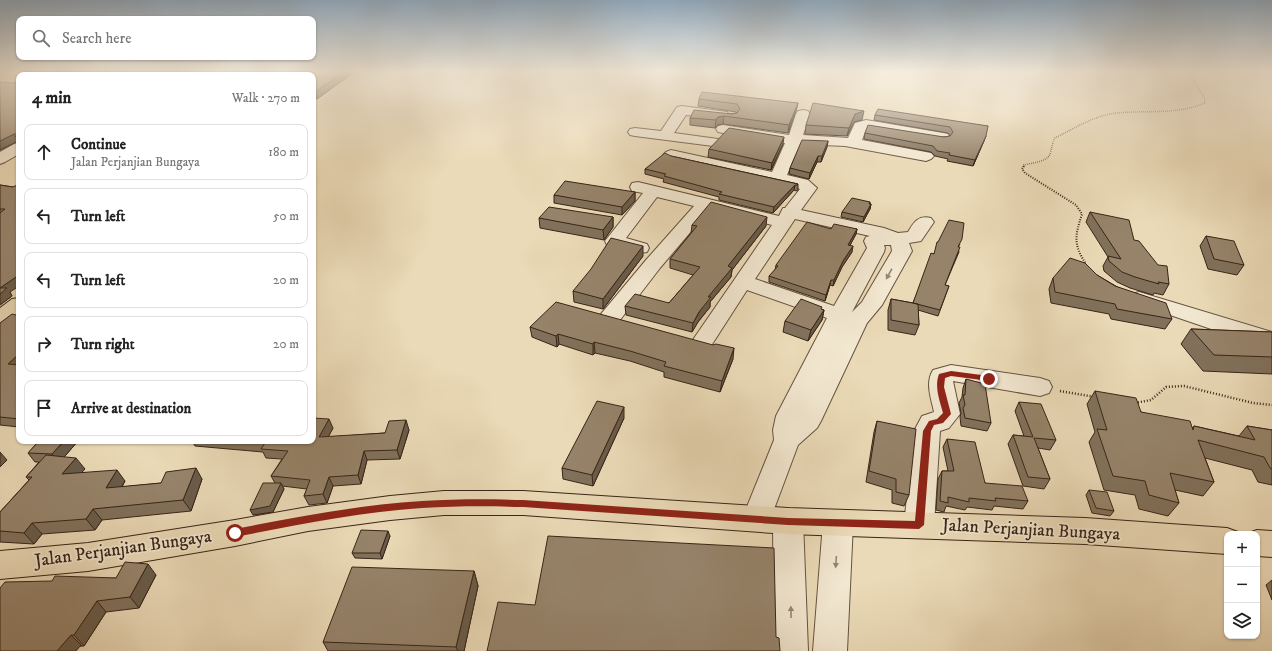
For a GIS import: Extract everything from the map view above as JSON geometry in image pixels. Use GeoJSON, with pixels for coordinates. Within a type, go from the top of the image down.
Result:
{"type":"FeatureCollection","features":[{"type":"Feature","properties":{"kind":"main road"},"geometry":{"type":"LineString","coordinates":[[0,318],[16,306]]}},
{"type":"Feature","properties":{"kind":"main road","name":"Jalan Perjanjian Bungaya"},"geometry":{"type":"LineString","coordinates":[[0,566],[88,557],[235,533],[308,519],[429,504],[523,503],[788,521],[1078,531],[1224,541]]}},
{"type":"Feature","properties":{"kind":"main road"},"geometry":{"type":"LineString","coordinates":[[1260,543],[1272,544]]}},
{"type":"Feature","properties":{"kind":"street"},"geometry":{"type":"LineString","coordinates":[[664,108],[734,113],[698,160]]}},
{"type":"Feature","properties":{"kind":"street"},"geometry":{"type":"LineString","coordinates":[[666,135],[682,110]]}},
{"type":"Feature","properties":{"kind":"street"},"geometry":{"type":"LineString","coordinates":[[777,178],[794,140],[803,114]]}},
{"type":"Feature","properties":{"kind":"street"},"geometry":{"type":"LineString","coordinates":[[853,144],[860,126],[866,124],[943,137]]}},
{"type":"Feature","properties":{"kind":"street"},"geometry":{"type":"LineString","coordinates":[[723,129],[794,140],[809,139],[853,144],[926,156]]}},
{"type":"Feature","properties":{"kind":"street"},"geometry":{"type":"LineString","coordinates":[[635,132],[713,142]]}},
{"type":"Feature","properties":{"kind":"street"},"geometry":{"type":"LineString","coordinates":[[0,159],[16,149]]}},
{"type":"Feature","properties":{"kind":"street"},"geometry":{"type":"LineString","coordinates":[[671,155],[798,183],[806,185],[809,188],[786,217],[743,282],[699,344]]}},
{"type":"Feature","properties":{"kind":"street"},"geometry":{"type":"LineString","coordinates":[[662,254],[615,242],[621,222],[646,189],[706,203],[884,234],[896,240],[900,244],[902,252],[871,305],[849,318],[743,282]]}},
{"type":"Feature","properties":{"kind":"street"},"geometry":{"type":"LineString","coordinates":[[609,319],[706,203]]}},
{"type":"Feature","properties":{"kind":"street"},"geometry":{"type":"LineString","coordinates":[[786,217],[865,237],[873,241],[896,240],[916,236],[922,224],[925,222]]}},
{"type":"Feature","properties":{"kind":"street"},"geometry":{"type":"LineString","coordinates":[[758,519],[787,440],[808,421],[876,248],[873,241]]}},
{"type":"Feature","properties":{"kind":"street"},"geometry":{"type":"LineString","coordinates":[[1122,293],[1225,326],[1272,339]]}},
{"type":"Feature","properties":{"kind":"street"},"geometry":{"type":"LineString","coordinates":[[588,313],[632,326]]}},
{"type":"Feature","properties":{"kind":"street"},"geometry":{"type":"LineString","coordinates":[[919,525],[927,431],[931,423],[940,421],[947,414],[941,387],[941,376],[951,373],[1040,387]]}},
{"type":"Feature","properties":{"kind":"street"},"geometry":{"type":"LineString","coordinates":[[788,521],[791,651]]}},
{"type":"Feature","properties":{"kind":"street"},"geometry":{"type":"LineString","coordinates":[[830,651],[838,523]]}},
{"type":"Feature","properties":{"kind":"path"},"geometry":{"type":"LineString","coordinates":[[1088,267],[1077,250],[1074,238],[1082,214],[1076,205],[1024,172],[1022,169],[1024,165],[1046,159],[1050,155],[1054,138],[1104,115],[1117,113],[1189,110],[1205,102]]}},
{"type":"Feature","properties":{"kind":"path"},"geometry":{"type":"LineString","coordinates":[[1134,403],[1151,400],[1166,387],[1184,386],[1253,403],[1272,405]]}},
{"type":"Feature","properties":{"kind":"path"},"geometry":{"type":"LineString","coordinates":[[1040,387],[1102,398]]}},
{"type":"Feature","properties":{"kind":"building"},"geometry":{"type":"Polygon","coordinates":[[[0,102],[16,102],[16,134],[0,141],[0,102]]]}},
{"type":"Feature","properties":{"kind":"building"},"geometry":{"type":"Polygon","coordinates":[[[725,102],[798,103],[789,125],[724,116],[718,117],[716,120],[690,118],[694,110],[732,114],[737,113],[740,109],[737,104],[725,102]]]}},
{"type":"Feature","properties":{"kind":"building"},"geometry":{"type":"Polygon","coordinates":[[[813,103],[864,111],[855,114],[849,128],[806,125],[813,103]]]}},
{"type":"Feature","properties":{"kind":"building"},"geometry":{"type":"Polygon","coordinates":[[[878,109],[988,126],[986,136],[975,160],[949,155],[950,153],[937,151],[933,146],[865,133],[868,125],[944,137],[950,136],[953,132],[950,127],[875,115],[878,109]]]}},
{"type":"Feature","properties":{"kind":"building"},"geometry":{"type":"Polygon","coordinates":[[[729,128],[784,137],[772,163],[709,149],[729,128]]]}},
{"type":"Feature","properties":{"kind":"building"},"geometry":{"type":"Polygon","coordinates":[[[802,140],[828,141],[822,156],[818,156],[810,173],[790,168],[802,140]]]}},
{"type":"Feature","properties":{"kind":"building"},"geometry":{"type":"Polygon","coordinates":[[[665,153],[671,156],[798,184],[795,185],[774,207],[719,194],[722,192],[664,176],[666,174],[645,169],[665,153]]]}},
{"type":"Feature","properties":{"kind":"building"},"geometry":{"type":"Polygon","coordinates":[[[565,181],[635,192],[622,207],[554,195],[565,181]]]}},
{"type":"Feature","properties":{"kind":"building"},"geometry":{"type":"Polygon","coordinates":[[[0,185],[13,187],[16,186],[16,277],[0,288],[0,213],[5,209],[0,209],[0,185]]]}},
{"type":"Feature","properties":{"kind":"building"},"geometry":{"type":"Polygon","coordinates":[[[852,198],[870,202],[869,204],[871,204],[864,217],[842,212],[852,198]]]}},
{"type":"Feature","properties":{"kind":"building"},"geometry":{"type":"Polygon","coordinates":[[[711,202],[767,217],[728,266],[732,268],[708,297],[711,297],[699,312],[693,323],[625,306],[635,294],[669,303],[700,267],[670,259],[697,226],[692,225],[711,202]]]}},
{"type":"Feature","properties":{"kind":"building"},"geometry":{"type":"Polygon","coordinates":[[[549,207],[613,217],[603,230],[539,218],[549,207]]]}},
{"type":"Feature","properties":{"kind":"building"},"geometry":{"type":"Polygon","coordinates":[[[1090,212],[1129,220],[1134,240],[1139,241],[1158,265],[1167,266],[1169,284],[1158,282],[1159,284],[1135,277],[1122,272],[1109,261],[1108,256],[1121,259],[1090,212]]]}},
{"type":"Feature","properties":{"kind":"building"},"geometry":{"type":"Polygon","coordinates":[[[949,220],[964,223],[962,239],[958,247],[960,247],[945,285],[949,286],[940,310],[913,303],[931,253],[934,254],[937,242],[949,220]]]}},
{"type":"Feature","properties":{"kind":"building"},"geometry":{"type":"Polygon","coordinates":[[[807,222],[831,229],[834,224],[857,229],[848,245],[853,246],[843,261],[834,280],[831,280],[826,295],[769,276],[778,266],[776,265],[807,222]]]}},
{"type":"Feature","properties":{"kind":"building"},"geometry":{"type":"Polygon","coordinates":[[[1206,236],[1234,241],[1244,265],[1214,259],[1206,236]]]}},
{"type":"Feature","properties":{"kind":"building"},"geometry":{"type":"Polygon","coordinates":[[[611,238],[643,246],[603,299],[573,291],[591,269],[611,238]]]}},
{"type":"Feature","properties":{"kind":"building"},"geometry":{"type":"Polygon","coordinates":[[[1070,258],[1085,263],[1097,275],[1115,286],[1166,303],[1172,319],[1117,309],[1115,304],[1055,292],[1053,278],[1070,258]]]}},
{"type":"Feature","properties":{"kind":"building"},"geometry":{"type":"Polygon","coordinates":[[[0,288],[7,288],[0,294],[0,288]]]}},
{"type":"Feature","properties":{"kind":"building"},"geometry":{"type":"Polygon","coordinates":[[[801,299],[822,307],[821,309],[824,310],[811,330],[785,321],[801,299]]]}},
{"type":"Feature","properties":{"kind":"building"},"geometry":{"type":"Polygon","coordinates":[[[891,299],[918,304],[919,325],[891,320],[891,299]]]}},
{"type":"Feature","properties":{"kind":"building"},"geometry":{"type":"Polygon","coordinates":[[[556,302],[713,345],[716,344],[734,348],[722,381],[664,366],[666,362],[630,351],[594,342],[593,344],[558,334],[556,336],[530,327],[556,302]]]}},
{"type":"Feature","properties":{"kind":"building"},"geometry":{"type":"Polygon","coordinates":[[[12,314],[16,315],[16,357],[8,364],[16,365],[16,419],[0,417],[0,323],[12,314]]]}},
{"type":"Feature","properties":{"kind":"building"},"geometry":{"type":"Polygon","coordinates":[[[1191,329],[1272,332],[1272,357],[1214,355],[1191,329]]]}},
{"type":"Feature","properties":{"kind":"building"},"geometry":{"type":"Polygon","coordinates":[[[966,379],[985,384],[991,423],[965,418],[963,395],[965,395],[966,379]]]}},
{"type":"Feature","properties":{"kind":"building"},"geometry":{"type":"Polygon","coordinates":[[[1095,391],[1136,398],[1141,412],[1190,421],[1193,430],[1194,426],[1255,440],[1247,426],[1272,430],[1272,469],[1264,457],[1198,440],[1214,482],[1170,473],[1179,503],[1149,495],[1145,481],[1113,476],[1097,429],[1107,430],[1095,391]]]}},
{"type":"Feature","properties":{"kind":"building"},"geometry":{"type":"Polygon","coordinates":[[[597,401],[624,407],[592,475],[562,468],[597,401]]]}},
{"type":"Feature","properties":{"kind":"building"},"geometry":{"type":"Polygon","coordinates":[[[1019,402],[1041,404],[1056,440],[1034,438],[1050,479],[1028,477],[1013,435],[1033,437],[1019,402]]]}},
{"type":"Feature","properties":{"kind":"building"},"geometry":{"type":"Polygon","coordinates":[[[316,418],[329,419],[319,437],[385,433],[389,421],[406,420],[397,450],[364,451],[358,475],[329,477],[323,494],[304,496],[310,480],[271,476],[288,451],[261,449],[264,444],[316,444],[316,418]]]}},
{"type":"Feature","properties":{"kind":"building"},"geometry":{"type":"Polygon","coordinates":[[[877,421],[916,429],[909,495],[896,492],[896,479],[869,471],[877,421]]]}},
{"type":"Feature","properties":{"kind":"building"},"geometry":{"type":"Polygon","coordinates":[[[947,439],[975,442],[985,483],[1022,486],[1028,501],[995,498],[996,501],[969,498],[969,502],[948,497],[948,503],[940,501],[942,471],[954,471],[947,439]]]}},
{"type":"Feature","properties":{"kind":"building"},"geometry":{"type":"Polygon","coordinates":[[[36,444],[61,444],[52,454],[28,453],[36,444]]]}},
{"type":"Feature","properties":{"kind":"building"},"geometry":{"type":"Polygon","coordinates":[[[46,455],[76,458],[62,474],[117,470],[106,488],[161,483],[166,472],[196,468],[183,500],[93,509],[86,519],[32,523],[24,533],[0,531],[0,512],[32,477],[26,477],[46,455]]]}},
{"type":"Feature","properties":{"kind":"building"},"geometry":{"type":"Polygon","coordinates":[[[263,483],[281,483],[270,506],[250,510],[263,483]]]}},
{"type":"Feature","properties":{"kind":"building"},"geometry":{"type":"Polygon","coordinates":[[[1089,490],[1107,492],[1114,511],[1096,508],[1089,490]]]}},
{"type":"Feature","properties":{"kind":"building"},"geometry":{"type":"Polygon","coordinates":[[[361,530],[388,531],[380,553],[352,553],[361,530]]]}},
{"type":"Feature","properties":{"kind":"building"},"geometry":{"type":"Polygon","coordinates":[[[548,536],[774,548],[776,637],[779,638],[780,651],[487,651],[498,602],[535,605],[548,536]]]}},
{"type":"Feature","properties":{"kind":"building"},"geometry":{"type":"Polygon","coordinates":[[[125,562],[148,564],[130,597],[97,601],[74,635],[71,635],[57,651],[0,651],[0,588],[5,582],[52,581],[55,576],[116,578],[125,562]]]}},
{"type":"Feature","properties":{"kind":"building"},"geometry":{"type":"Polygon","coordinates":[[[352,567],[474,571],[456,647],[323,642],[352,567]]]}},
{"type":"Feature","properties":{"kind":"route"},"geometry":{"type":"LineString","coordinates":[[235,533],[308,519],[371,510],[444,503],[486,502],[523,503],[574,508],[788,521],[919,525],[927,431],[931,423],[940,421],[946,417],[947,414],[941,387],[941,376],[951,373],[989,379]]}}]}
